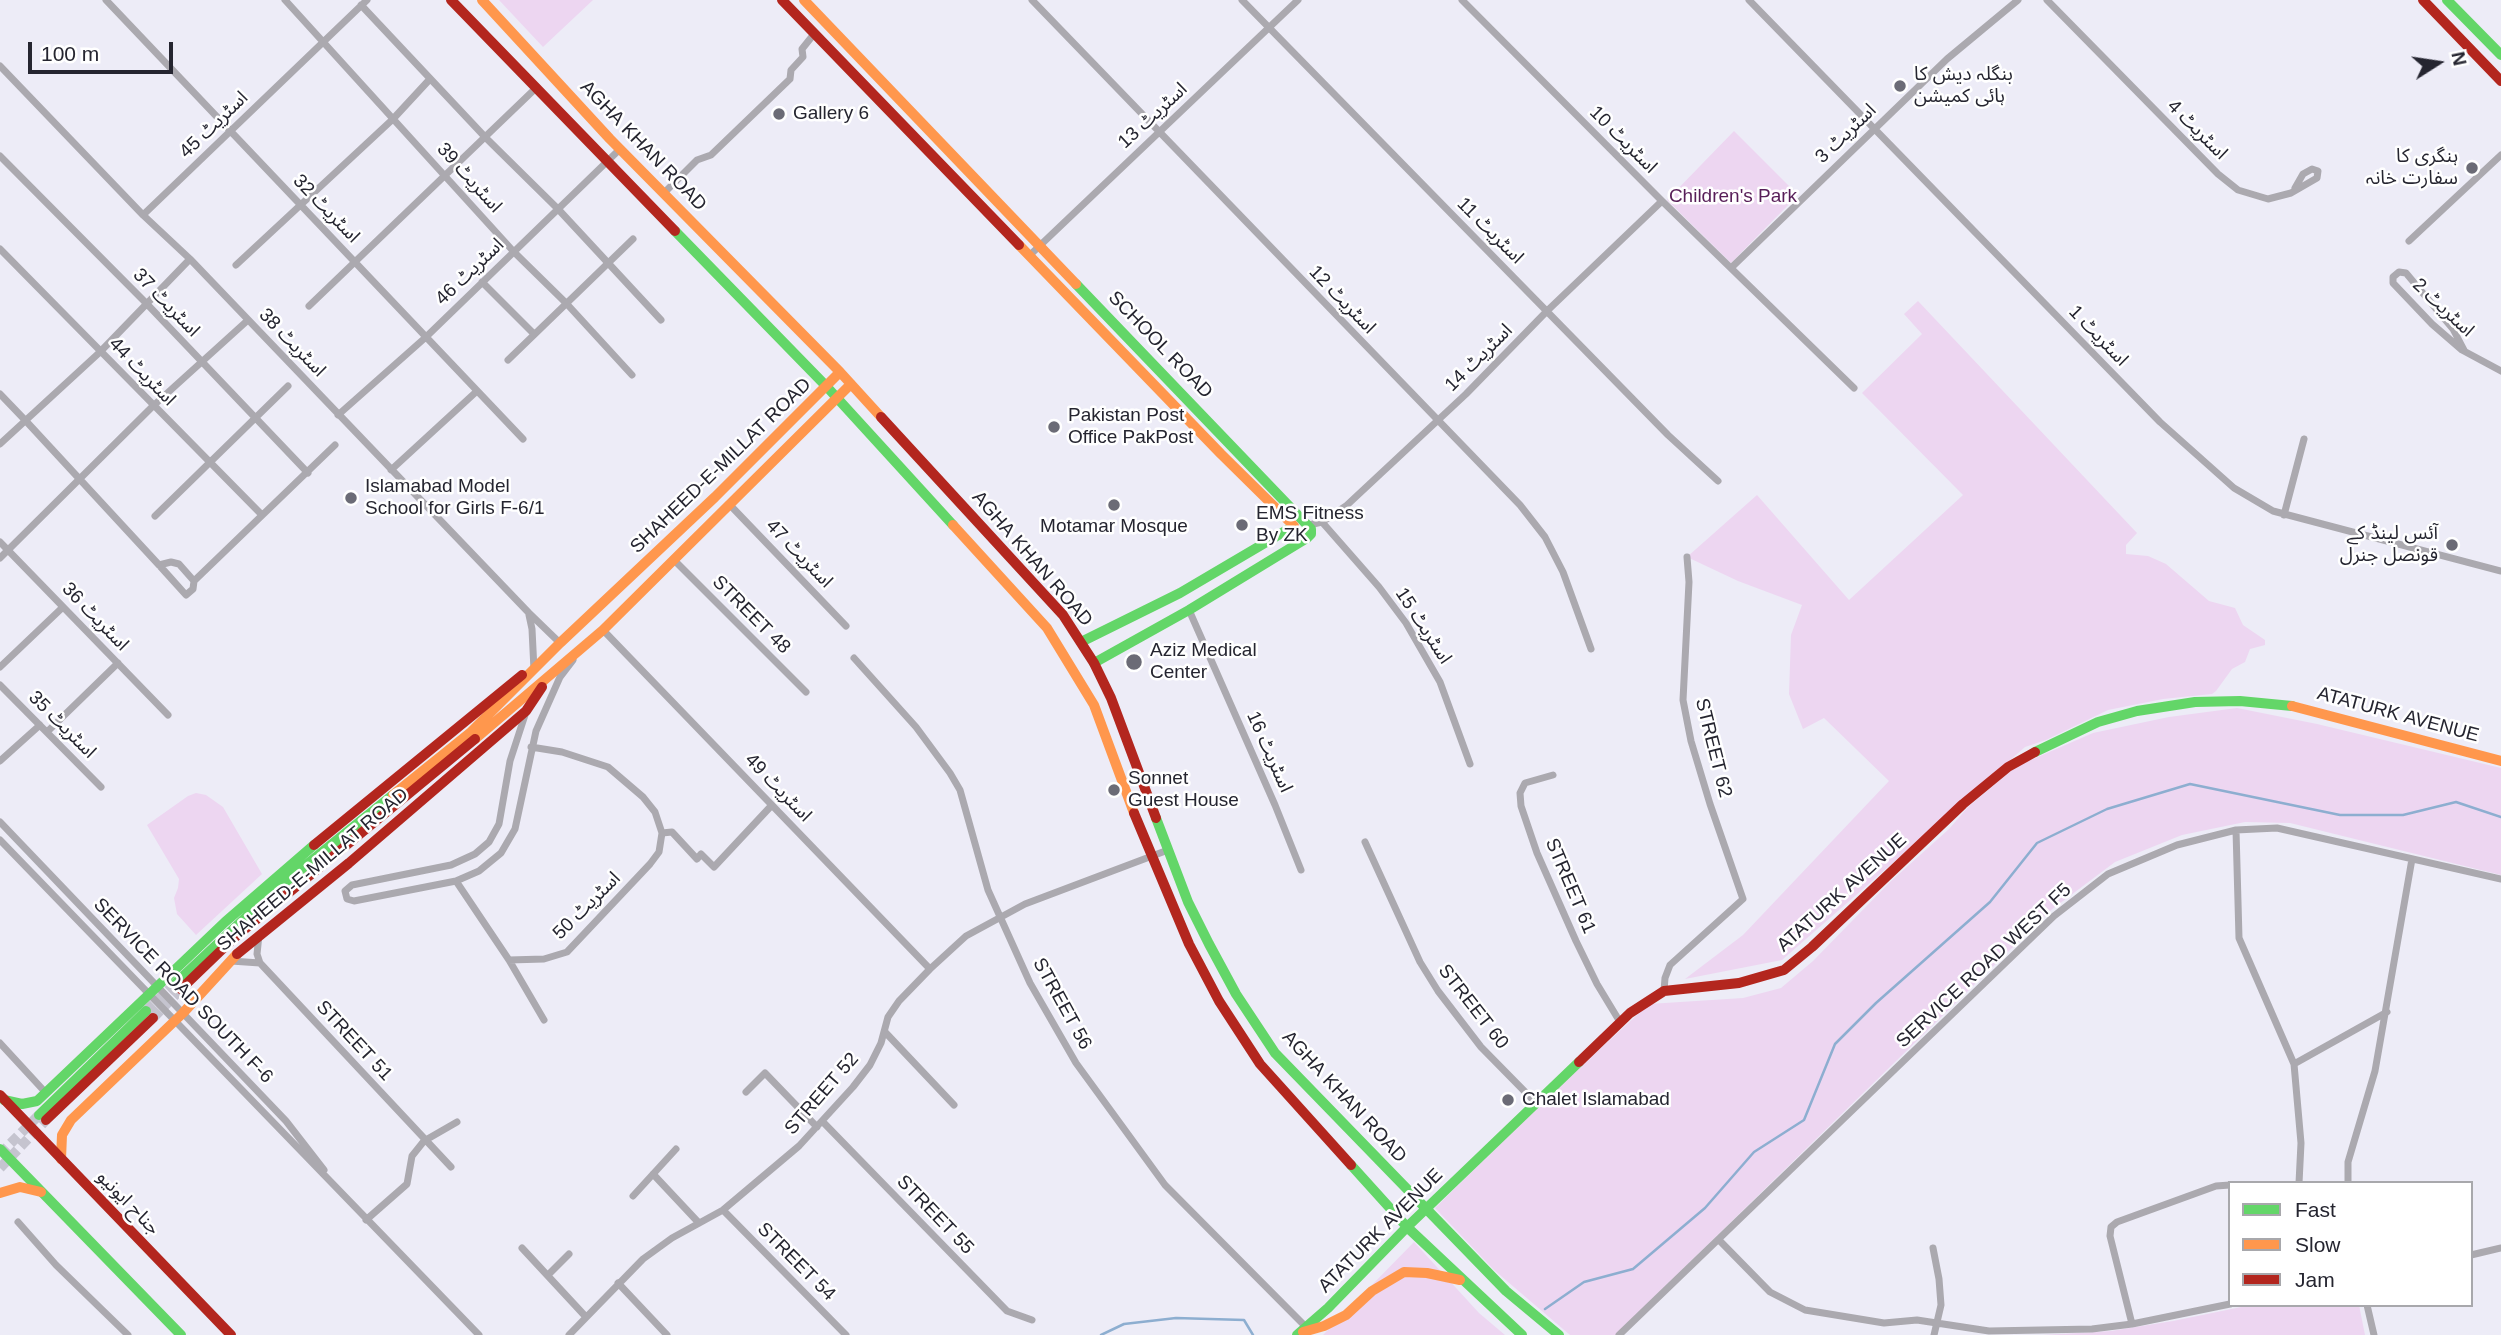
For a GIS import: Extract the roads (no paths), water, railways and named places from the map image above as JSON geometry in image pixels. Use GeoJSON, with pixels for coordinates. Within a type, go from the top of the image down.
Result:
{"type":"FeatureCollection","features":[{"type":"Feature","properties":{"kind":"street","name":"اسٹریٹ 32"},"geometry":{"type":"LineString","coordinates":[[106,0],[523,439]]}},
{"type":"Feature","properties":{"kind":"street","name":"اسٹریٹ 39"},"geometry":{"type":"LineString","coordinates":[[285,0],[514,251],[632,375]]}},
{"type":"Feature","properties":{"kind":"street","name":"AGHA KHAN ROAD"},"geometry":{"type":"LineString","coordinates":[[452,0],[827,387],[1047,628],[1094,705],[1152,857],[1189,944],[1219,1001],[1260,1064],[1408,1227],[1521,1335]]}},
{"type":"Feature","properties":{"kind":"street","name":"AGHA KHAN ROAD"},"geometry":{"type":"LineString","coordinates":[[482,0],[620,149],[840,372],[1063,615],[1082,642],[1111,698],[1188,902],[1236,994],[1275,1053],[1506,1291],[1559,1335]]}},
{"type":"Feature","properties":{"kind":"street","name":"SCHOOL ROAD"},"geometry":{"type":"LineString","coordinates":[[804,0],[1309,526]]}},
{"type":"Feature","properties":{"kind":"street","name":"اسٹریٹ 12"},"geometry":{"type":"LineString","coordinates":[[1032,0],[1520,505],[1545,537],[1563,572],[1591,649]]}},
{"type":"Feature","properties":{"kind":"street","name":"اسٹریٹ 11"},"geometry":{"type":"LineString","coordinates":[[1241,0],[1668,435],[1718,481]]}},
{"type":"Feature","properties":{"kind":"street","name":"اسٹریٹ 13"},"geometry":{"type":"LineString","coordinates":[[1030,255],[1298,0]]}},
{"type":"Feature","properties":{"kind":"street","name":"اسٹریٹ 10"},"geometry":{"type":"LineString","coordinates":[[1462,0],[1662,201],[1854,388]]}},
{"type":"Feature","properties":{"kind":"street","name":"اسٹریٹ 1"},"geometry":{"type":"LineString","coordinates":[[1749,0],[2190,450],[2234,488],[2284,515],[2501,571]]}},
{"type":"Feature","properties":{"kind":"street","name":"اسٹریٹ 3"},"geometry":{"type":"LineString","coordinates":[[1731,268],[1873,129],[1947,60],[2018,0]]}},
{"type":"Feature","properties":{"kind":"street","name":"اسٹریٹ 4"},"geometry":{"type":"LineString","coordinates":[[2047,0],[2218,174],[2238,190],[2268,199],[2291,193],[2317,178],[2318,171],[2312,169],[2303,174],[2295,188]]}},
{"type":"Feature","properties":{"kind":"street"},"geometry":{"type":"LineString","coordinates":[[2423,0],[2501,81]]}},
{"type":"Feature","properties":{"kind":"street"},"geometry":{"type":"LineString","coordinates":[[2447,0],[2501,55]]}},
{"type":"Feature","properties":{"kind":"street","name":"SCHOOL ROAD"},"geometry":{"type":"LineString","coordinates":[[787,2],[814,34],[1307,538]]}},
{"type":"Feature","properties":{"kind":"street","name":"اسٹریٹ 45"},"geometry":{"type":"LineString","coordinates":[[143,215],[364,3]]}},
{"type":"Feature","properties":{"kind":"street"},"geometry":{"type":"LineString","coordinates":[[364,3],[430,79],[558,209],[661,320]]}},
{"type":"Feature","properties":{"kind":"street"},"geometry":{"type":"LineString","coordinates":[[664,193],[697,160],[711,155],[790,79],[791,70],[803,58],[802,49],[814,34]]}},
{"type":"Feature","properties":{"kind":"street"},"geometry":{"type":"LineString","coordinates":[[523,73],[537,60]]}},
{"type":"Feature","properties":{"kind":"street","name":"اسٹریٹ 38"},"geometry":{"type":"LineString","coordinates":[[0,66],[560,643]]}},
{"type":"Feature","properties":{"kind":"street"},"geometry":{"type":"LineString","coordinates":[[236,265],[393,119],[430,79]]}},
{"type":"Feature","properties":{"kind":"street"},"geometry":{"type":"LineString","coordinates":[[309,306],[537,88]]}},
{"type":"Feature","properties":{"kind":"street"},"geometry":{"type":"LineString","coordinates":[[928,151],[939,141]]}},
{"type":"Feature","properties":{"kind":"street","name":"اسٹریٹ 46"},"geometry":{"type":"LineString","coordinates":[[338,415],[426,337],[620,149]]}},
{"type":"Feature","properties":{"kind":"street"},"geometry":{"type":"LineString","coordinates":[[2409,241],[2501,155]]}},
{"type":"Feature","properties":{"kind":"street","name":"اسٹریٹ 37"},"geometry":{"type":"LineString","coordinates":[[0,156],[146,303],[308,473]]}},
{"type":"Feature","properties":{"kind":"street","name":"اسٹریٹ 14"},"geometry":{"type":"LineString","coordinates":[[1309,526],[1322,522],[1346,506],[1466,394],[1547,311],[1662,201]]}},
{"type":"Feature","properties":{"kind":"street"},"geometry":{"type":"LineString","coordinates":[[508,360],[633,239]]}},
{"type":"Feature","properties":{"kind":"street","name":"اسٹریٹ 44"},"geometry":{"type":"LineString","coordinates":[[0,249],[262,515]]}},
{"type":"Feature","properties":{"kind":"street"},"geometry":{"type":"LineString","coordinates":[[0,443],[100,352],[190,259]]}},
{"type":"Feature","properties":{"kind":"street","name":"اسٹریٹ 2"},"geometry":{"type":"LineString","coordinates":[[2464,350],[2453,329],[2406,273],[2399,272],[2393,277],[2393,283],[2432,324],[2462,350],[2501,371]]}},
{"type":"Feature","properties":{"kind":"street"},"geometry":{"type":"LineString","coordinates":[[482,282],[534,334]]}},
{"type":"Feature","properties":{"kind":"street"},"geometry":{"type":"LineString","coordinates":[[0,558],[153,406],[248,320]]}},
{"type":"Feature","properties":{"kind":"street","name":"SHAHEED-E-MILLAT ROAD"},"geometry":{"type":"LineString","coordinates":[[840,372],[470,733],[274,891],[229,931],[179,986],[588,643],[851,384]]}},
{"type":"Feature","properties":{"kind":"street"},"geometry":{"type":"LineString","coordinates":[[155,516],[288,387]]}},
{"type":"Feature","properties":{"kind":"street"},"geometry":{"type":"LineString","coordinates":[[391,470],[477,391]]}},
{"type":"Feature","properties":{"kind":"street"},"geometry":{"type":"LineString","coordinates":[[0,394],[186,595],[193,589],[194,581],[335,445]]}},
{"type":"Feature","properties":{"kind":"street"},"geometry":{"type":"LineString","coordinates":[[2284,515],[2304,439]]}},
{"type":"Feature","properties":{"kind":"street"},"geometry":{"type":"LineString","coordinates":[[712,499],[727,507]]}},
{"type":"Feature","properties":{"kind":"street","name":"اسٹریٹ 47"},"geometry":{"type":"LineString","coordinates":[[727,507],[846,626]]}},
{"type":"Feature","properties":{"kind":"street","name":"اسٹریٹ 15"},"geometry":{"type":"LineString","coordinates":[[1322,522],[1406,623],[1440,682],[1469,764]]}},
{"type":"Feature","properties":{"kind":"street"},"geometry":{"type":"LineString","coordinates":[[1082,642],[1180,593],[1294,526],[1309,526],[1311,534],[1307,538],[1189,610],[1094,663]]}},
{"type":"Feature","properties":{"kind":"street","name":"اسٹریٹ 36"},"geometry":{"type":"LineString","coordinates":[[0,542],[168,715]]}},
{"type":"Feature","properties":{"kind":"street","name":"STREET 62"},"geometry":{"type":"LineString","coordinates":[[1664,991],[1670,965],[1743,899],[1710,804],[1691,741],[1683,701],[1689,582],[1687,557]]}},
{"type":"Feature","properties":{"kind":"street","name":"STREET 48"},"geometry":{"type":"LineString","coordinates":[[674,560],[806,692]]}},
{"type":"Feature","properties":{"kind":"street"},"geometry":{"type":"LineString","coordinates":[[159,565],[171,562],[179,564],[194,581]]}},
{"type":"Feature","properties":{"kind":"street"},"geometry":{"type":"LineString","coordinates":[[0,667],[63,607]]}},
{"type":"Feature","properties":{"kind":"street","name":"اسٹریٹ 16"},"geometry":{"type":"LineString","coordinates":[[1189,610],[1301,870]]}},
{"type":"Feature","properties":{"kind":"street"},"geometry":{"type":"LineString","coordinates":[[529,613],[534,670]]}},
{"type":"Feature","properties":{"kind":"street"},"geometry":{"type":"LineString","coordinates":[[1047,628],[1063,615]]}},
{"type":"Feature","properties":{"kind":"street"},"geometry":{"type":"LineString","coordinates":[[526,711],[510,761],[499,824],[489,842],[475,854],[451,865],[352,885],[345,891],[347,899],[354,901],[466,878],[490,863],[509,842],[521,810],[536,731],[560,677],[588,643],[580,625]]}},
{"type":"Feature","properties":{"kind":"street","name":"اسٹریٹ 49"},"geometry":{"type":"LineString","coordinates":[[603,629],[930,969]]}},
{"type":"Feature","properties":{"kind":"street","name":"STREET 56"},"geometry":{"type":"LineString","coordinates":[[854,658],[916,727],[960,790],[988,890],[1030,983],[1055,1029],[1165,1185],[1301,1331]]}},
{"type":"Feature","properties":{"kind":"street"},"geometry":{"type":"LineString","coordinates":[[47,732],[118,663]]}},
{"type":"Feature","properties":{"kind":"street","name":"SHAHEED-E-MILLAT ROAD"},"geometry":{"type":"LineString","coordinates":[[2,1098],[30,1104],[46,1093],[225,922],[327,833],[424,757],[518,677],[534,670]]}},
{"type":"Feature","properties":{"kind":"street","name":"SHAHEED-E-MILLAT ROAD"},"geometry":{"type":"LineString","coordinates":[[61,1159],[62,1135],[71,1120],[179,1016],[231,961],[259,934],[349,863],[526,711],[547,678]]}},
{"type":"Feature","properties":{"kind":"street","name":"اسٹریٹ 35"},"geometry":{"type":"LineString","coordinates":[[0,685],[101,787]]}},
{"type":"Feature","properties":{"kind":"street","name":"ATATURK AVENUE"},"geometry":{"type":"LineString","coordinates":[[1301,1331],[1328,1308],[1630,1013],[1664,991],[1739,983],[1784,970],[1812,947],[1963,804],[2008,767],[2098,722],[2137,711],[2206,702],[2240,701],[2297,706],[2501,761]]}},
{"type":"Feature","properties":{"kind":"street"},"geometry":{"type":"LineString","coordinates":[[0,761],[40,725]]}},
{"type":"Feature","properties":{"kind":"street"},"geometry":{"type":"LineString","coordinates":[[531,747],[562,752],[608,766],[643,797],[655,812],[662,833],[672,832],[697,859],[701,854],[714,867],[772,805]]}},
{"type":"Feature","properties":{"kind":"street","name":"STREET 61"},"geometry":{"type":"LineString","coordinates":[[1553,775],[1525,783],[1520,793],[1521,806],[1576,941],[1620,1022]]}},
{"type":"Feature","properties":{"kind":"street","name":"SERVICE ROAD SOUTH F-6"},"geometry":{"type":"LineString","coordinates":[[0,822],[154,991]]}},
{"type":"Feature","properties":{"kind":"street","name":"SERVICE ROAD WEST F5"},"geometry":{"type":"LineString","coordinates":[[1619,1335],[2054,916],[2108,874],[2177,845],[2236,830],[2277,828],[2501,879]]}},
{"type":"Feature","properties":{"kind":"street"},"geometry":{"type":"LineString","coordinates":[[2236,830],[2239,938],[2294,1064],[2301,1143],[2299,1181]]}},
{"type":"Feature","properties":{"kind":"street","name":"اسٹریٹ 50"},"geometry":{"type":"LineString","coordinates":[[509,960],[544,959],[567,952],[650,864],[659,852],[662,833]]}},
{"type":"Feature","properties":{"kind":"street","name":"SERVICE ROAD SOUTH F-6"},"geometry":{"type":"LineString","coordinates":[[0,840],[286,1121],[336,1188],[479,1335]]}},
{"type":"Feature","properties":{"kind":"street","name":"STREET 60"},"geometry":{"type":"LineString","coordinates":[[1365,842],[1420,962],[1438,991],[1481,1047],[1537,1104]]}},
{"type":"Feature","properties":{"kind":"street","name":"STREET 52"},"geometry":{"type":"LineString","coordinates":[[569,1335],[643,1259],[671,1238],[723,1210],[778,1166],[820,1124],[870,1065],[888,1017],[899,1001],[966,936],[1025,904],[1168,850]]}},
{"type":"Feature","properties":{"kind":"street"},"geometry":{"type":"LineString","coordinates":[[2348,1181],[2348,1162],[2375,1071],[2387,1012],[2412,859]]}},
{"type":"Feature","properties":{"kind":"street"},"geometry":{"type":"LineString","coordinates":[[456,881],[509,960],[544,1020]]}},
{"type":"Feature","properties":{"kind":"street"},"geometry":{"type":"LineString","coordinates":[[231,961],[260,963],[257,954],[259,934]]}},
{"type":"Feature","properties":{"kind":"street","name":"STREET 51"},"geometry":{"type":"LineString","coordinates":[[260,963],[451,1167]]}},
{"type":"Feature","properties":{"kind":"street"},"geometry":{"type":"LineString","coordinates":[[2294,1064],[2387,1012]]}},
{"type":"Feature","properties":{"kind":"street"},"geometry":{"type":"LineString","coordinates":[[42,1118],[149,1015]]}},
{"type":"Feature","properties":{"kind":"street"},"geometry":{"type":"LineString","coordinates":[[884,1032],[954,1105]]}},
{"type":"Feature","properties":{"kind":"street"},"geometry":{"type":"LineString","coordinates":[[0,1042],[46,1093]]}},
{"type":"Feature","properties":{"kind":"street","name":"STREET 55"},"geometry":{"type":"LineString","coordinates":[[746,1092],[765,1073],[820,1124],[1007,1311],[1032,1320]]}},
{"type":"Feature","properties":{"kind":"street","name":"جناح ایونیو"},"geometry":{"type":"LineString","coordinates":[[2,1098],[232,1335]]}},
{"type":"Feature","properties":{"kind":"street"},"geometry":{"type":"LineString","coordinates":[[366,1220],[407,1184],[412,1156],[424,1141],[457,1122]]}},
{"type":"Feature","properties":{"kind":"street"},"geometry":{"type":"LineString","coordinates":[[0,1149],[181,1335]]}},
{"type":"Feature","properties":{"kind":"street"},"geometry":{"type":"LineString","coordinates":[[633,1196],[676,1149]]}},
{"type":"Feature","properties":{"kind":"street"},"geometry":{"type":"LineString","coordinates":[[653,1174],[698,1223]]}},
{"type":"Feature","properties":{"kind":"street"},"geometry":{"type":"LineString","coordinates":[[2132,1324],[2110,1237],[2111,1227],[2117,1222],[2203,1190],[2228,1185]]}},
{"type":"Feature","properties":{"kind":"street"},"geometry":{"type":"LineString","coordinates":[[0,1193],[20,1187],[44,1193]]}},
{"type":"Feature","properties":{"kind":"street","name":"STREET 54"},"geometry":{"type":"LineString","coordinates":[[723,1210],[846,1335]]}},
{"type":"Feature","properties":{"kind":"street"},"geometry":{"type":"LineString","coordinates":[[18,1222],[56,1265],[128,1335]]}},
{"type":"Feature","properties":{"kind":"street"},"geometry":{"type":"LineString","coordinates":[[1719,1240],[1770,1292],[1805,1310],[1884,1323],[1917,1320],[1989,1331],[2092,1329],[2132,1324],[2228,1304]]}},
{"type":"Feature","properties":{"kind":"street"},"geometry":{"type":"LineString","coordinates":[[523,1248],[586,1317]]}},
{"type":"Feature","properties":{"kind":"street"},"geometry":{"type":"LineString","coordinates":[[1933,1248],[1941,1305],[1934,1335]]}},
{"type":"Feature","properties":{"kind":"street"},"geometry":{"type":"LineString","coordinates":[[2473,1255],[2501,1248]]}},
{"type":"Feature","properties":{"kind":"street"},"geometry":{"type":"LineString","coordinates":[[548,1275],[569,1255]]}},
{"type":"Feature","properties":{"kind":"street"},"geometry":{"type":"LineString","coordinates":[[1301,1331],[1346,1315],[1372,1291],[1404,1272],[1427,1273],[1463,1281]]}},
{"type":"Feature","properties":{"kind":"street"},"geometry":{"type":"LineString","coordinates":[[618,1283],[667,1335]]}},
{"type":"Feature","properties":{"kind":"street"},"geometry":{"type":"LineString","coordinates":[[2367,1307],[2374,1335]]}},
{"type":"Feature","properties":{"kind":"waterway"},"geometry":{"type":"LineString","coordinates":[[1545,1309],[1584,1282],[1633,1269],[1705,1208],[1754,1152],[1804,1120],[1835,1044],[1876,1003],[1990,902],[2037,843],[2107,809],[2190,784],[2340,815],[2403,815],[2456,802],[2501,817]]}},
{"type":"Feature","properties":{"kind":"waterway"},"geometry":{"type":"LineString","coordinates":[[1101,1335],[1124,1324],[1176,1318],[1244,1320],[1253,1335]]}},
{"type":"Feature","properties":{"kind":"tunnel"},"geometry":{"type":"LineString","coordinates":[[146,1011],[176,983]]}},
{"type":"Feature","properties":{"kind":"tunnel"},"geometry":{"type":"LineString","coordinates":[[153,1018],[181,989]]}},
{"type":"Feature","properties":{"kind":"tunnel"},"geometry":{"type":"LineString","coordinates":[[0,1154],[39,1115]]}},
{"type":"Feature","properties":{"kind":"tunnel"},"geometry":{"type":"LineString","coordinates":[[0,1168],[46,1120]]}},
{"type":"Feature","properties":{"kind":"place","name":"بنگلہ دیش کا ہائی کمیشن"},"geometry":{"type":"Point","coordinates":[1900,86]}},
{"type":"Feature","properties":{"kind":"place","name":"Gallery 6"},"geometry":{"type":"Point","coordinates":[779,114]}},
{"type":"Feature","properties":{"kind":"place","name":"ہنگری کا سفارت خانہ"},"geometry":{"type":"Point","coordinates":[2472,168]}},
{"type":"Feature","properties":{"kind":"place","name":"Pakistan Post Office PakPost"},"geometry":{"type":"Point","coordinates":[1054,427]}},
{"type":"Feature","properties":{"kind":"place","name":"Islamabad Model School for Girls F-6/1"},"geometry":{"type":"Point","coordinates":[351,498]}},
{"type":"Feature","properties":{"kind":"place","name":"Motamar Mosque"},"geometry":{"type":"Point","coordinates":[1114,505]}},
{"type":"Feature","properties":{"kind":"place","name":"EMS Fitness By ZK"},"geometry":{"type":"Point","coordinates":[1242,525]}},
{"type":"Feature","properties":{"kind":"place","name":"آئس لینڈ کے قونصل جنرل"},"geometry":{"type":"Point","coordinates":[2452,545]}},
{"type":"Feature","properties":{"kind":"place","name":"Aziz Medical Center"},"geometry":{"type":"Point","coordinates":[1134,662]}},
{"type":"Feature","properties":{"kind":"place","name":"Sonnet Guest House"},"geometry":{"type":"Point","coordinates":[1114,790]}},
{"type":"Feature","properties":{"kind":"place","name":"Chalet Islamabad"},"geometry":{"type":"Point","coordinates":[1508,1100]}},
{"type":"Feature","properties":{"kind":"park label","name":"Children's Park"},"geometry":{"type":"Point","coordinates":[1733,197]}}]}
